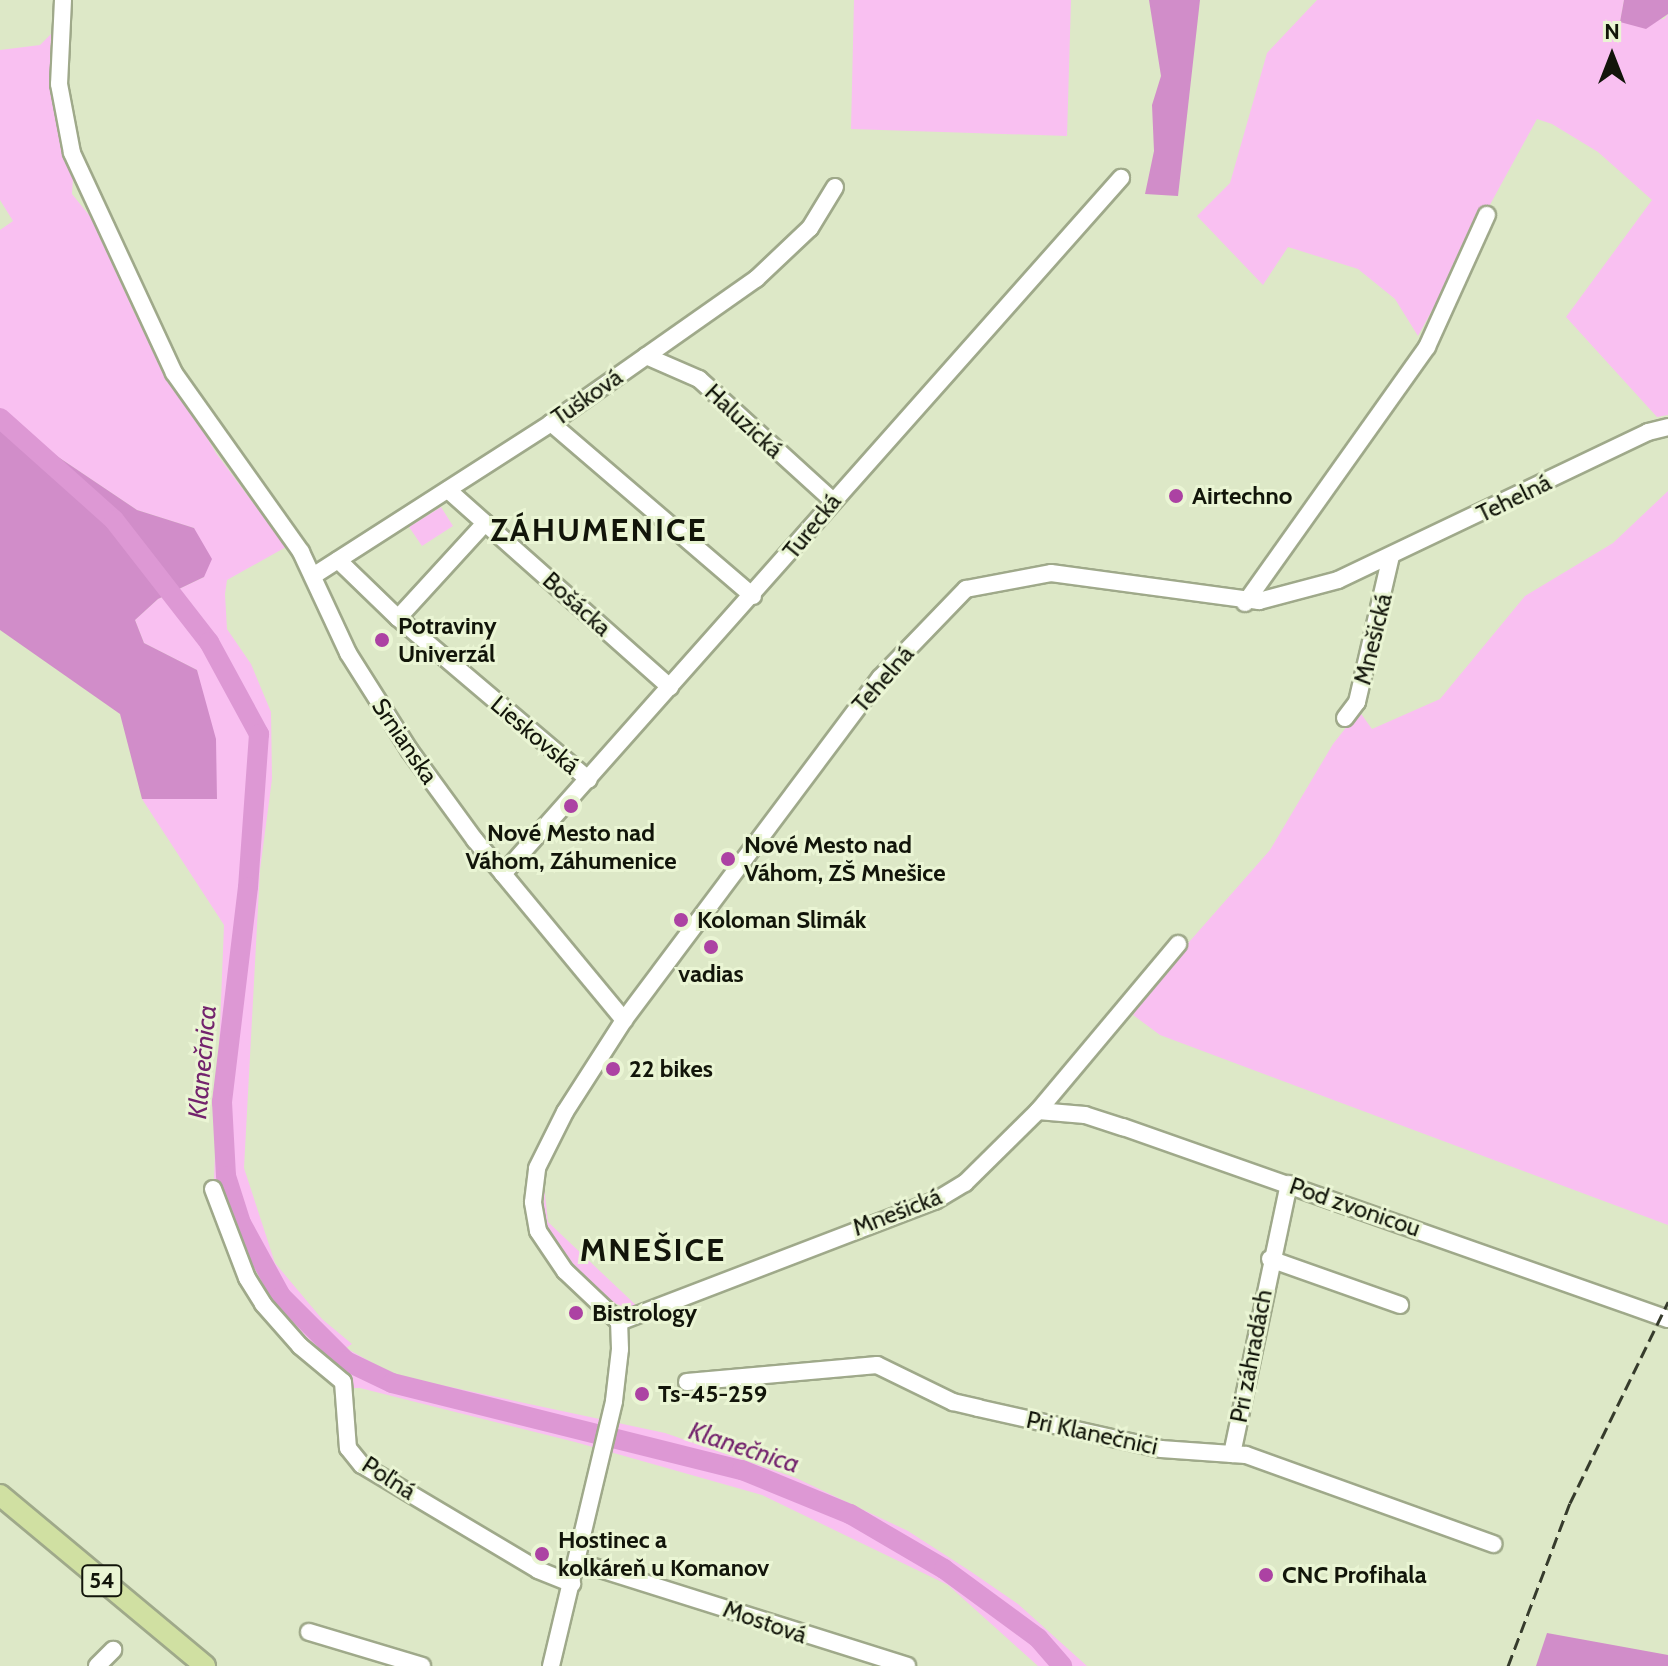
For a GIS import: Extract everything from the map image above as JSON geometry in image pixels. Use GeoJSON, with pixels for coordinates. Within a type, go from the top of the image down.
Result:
{"type":"FeatureCollection","features":[{"type":"Feature","properties":{"kind":"main road","name":"54"},"geometry":{"type":"LineString","coordinates":[[0,1495],[205,1666]]}},
{"type":"Feature","properties":{"kind":"street","name":"Srnianska"},"geometry":{"type":"LineString","coordinates":[[63,0],[59,84],[74,161],[167,360],[218,442],[292,539],[379,705],[503,874],[624,1020]]}},
{"type":"Feature","properties":{"kind":"street","name":"Turecká"},"geometry":{"type":"LineString","coordinates":[[503,874],[1121,178]]}},
{"type":"Feature","properties":{"kind":"street","name":"Tušková"},"geometry":{"type":"LineString","coordinates":[[313,576],[551,423],[756,279],[810,228],[835,187]]}},
{"type":"Feature","properties":{"kind":"street"},"geometry":{"type":"LineString","coordinates":[[1245,603],[1427,347],[1487,215]]}},
{"type":"Feature","properties":{"kind":"street","name":"Haluzická"},"geometry":{"type":"LineString","coordinates":[[646,356],[699,379],[832,500]]}},
{"type":"Feature","properties":{"kind":"street"},"geometry":{"type":"LineString","coordinates":[[551,423],[753,596]]}},
{"type":"Feature","properties":{"kind":"street","name":"Tehelná"},"geometry":{"type":"LineString","coordinates":[[619,1322],[565,1271],[538,1231],[533,1202],[544,1154],[624,1020],[880,678],[966,589],[1051,573],[1110,578],[1245,603],[1338,580],[1648,432],[1668,427]]}},
{"type":"Feature","properties":{"kind":"street","name":"Bošácka"},"geometry":{"type":"LineString","coordinates":[[448,490],[670,687]]}},
{"type":"Feature","properties":{"kind":"street"},"geometry":{"type":"LineString","coordinates":[[398,618],[485,523]]}},
{"type":"Feature","properties":{"kind":"street","name":"Mnešická"},"geometry":{"type":"LineString","coordinates":[[1345,718],[1357,702],[1391,556]]}},
{"type":"Feature","properties":{"kind":"street","name":"Lieskovská"},"geometry":{"type":"LineString","coordinates":[[338,560],[398,618],[589,780]]}},
{"type":"Feature","properties":{"kind":"street","name":"Mnešická"},"geometry":{"type":"LineString","coordinates":[[619,1322],[935,1201],[985,1166],[1038,1111],[1178,944]]}},
{"type":"Feature","properties":{"kind":"street","name":"Pod zvonicou"},"geometry":{"type":"LineString","coordinates":[[1038,1111],[1085,1115],[1668,1319]]}},
{"type":"Feature","properties":{"kind":"street","name":"Pri záhradách"},"geometry":{"type":"LineString","coordinates":[[1232,1454],[1270,1259],[1289,1184]]}},
{"type":"Feature","properties":{"kind":"street","name":"Poľná"},"geometry":{"type":"LineString","coordinates":[[213,1189],[247,1278],[263,1304],[300,1346],[343,1382],[348,1448],[362,1465],[538,1570],[572,1584]]}},
{"type":"Feature","properties":{"kind":"street","name":"Pri záhradách"},"geometry":{"type":"LineString","coordinates":[[1270,1259],[1400,1305]]}},
{"type":"Feature","properties":{"kind":"street"},"geometry":{"type":"LineString","coordinates":[[551,1666],[614,1401],[619,1322]]}},
{"type":"Feature","properties":{"kind":"street","name":"Pri Klanečnici"},"geometry":{"type":"LineString","coordinates":[[687,1382],[867,1363],[885,1366],[953,1402],[1161,1449],[1232,1454],[1493,1544]]}},
{"type":"Feature","properties":{"kind":"street","name":"Mostová"},"geometry":{"type":"LineString","coordinates":[[578,1562],[907,1666]]}},
{"type":"Feature","properties":{"kind":"street"},"geometry":{"type":"LineString","coordinates":[[309,1632],[422,1666]]}},
{"type":"Feature","properties":{"kind":"street"},"geometry":{"type":"LineString","coordinates":[[97,1666],[113,1650]]}},
{"type":"Feature","properties":{"kind":"shaded area"},"geometry":{"type":"Polygon","coordinates":[[[854,0],[1071,0],[1067,136],[851,129],[854,0]]]}},
{"type":"Feature","properties":{"kind":"shaded area"},"geometry":{"type":"Polygon","coordinates":[[[1149,0],[1200,0],[1178,196],[1145,194],[1154,151],[1152,105],[1161,76],[1149,0]]]}},
{"type":"Feature","properties":{"kind":"shaded area"},"geometry":{"type":"Polygon","coordinates":[[[1317,0],[1624,0],[1620,22],[1664,19],[1668,14],[1668,415],[1657,417],[1566,317],[1652,200],[1598,152],[1552,124],[1537,119],[1418,336],[1395,299],[1358,269],[1288,247],[1263,285],[1197,216],[1230,183],[1267,53],[1317,0]]]}},
{"type":"Feature","properties":{"kind":"shaded area"},"geometry":{"type":"Polygon","coordinates":[[[1624,0],[1668,0],[1668,14],[1646,29],[1620,22],[1624,0]]]}},
{"type":"Feature","properties":{"kind":"shaded area"},"geometry":{"type":"Polygon","coordinates":[[[51,34],[50,88],[73,178],[72,194],[93,220],[134,312],[216,453],[286,547],[227,580],[225,594],[227,629],[251,664],[271,712],[272,779],[260,870],[244,1168],[275,1263],[322,1319],[352,1344],[346,1348],[394,1375],[665,1433],[796,1478],[908,1531],[970,1571],[1018,1604],[1087,1666],[1038,1666],[948,1585],[762,1495],[575,1442],[360,1388],[338,1388],[293,1349],[214,1179],[224,925],[142,799],[217,798],[197,670],[144,643],[135,620],[158,599],[204,577],[194,528],[137,510],[27,436],[0,409],[0,230],[13,221],[0,200],[0,50],[40,45],[51,34]]]}},
{"type":"Feature","properties":{"kind":"shaded area"},"geometry":{"type":"Polygon","coordinates":[[[0,409],[27,436],[137,510],[194,528],[212,559],[204,577],[158,599],[135,620],[144,643],[197,670],[216,739],[217,799],[142,799],[120,714],[0,630],[0,409]]]}},
{"type":"Feature","properties":{"kind":"shaded area"},"geometry":{"type":"Polygon","coordinates":[[[1668,491],[1668,1225],[1160,1035],[1133,1015],[1160,975],[1270,850],[1333,744],[1359,711],[1372,729],[1440,699],[1525,596],[1613,543],[1668,491]]]}},
{"type":"Feature","properties":{"kind":"shaded area"},"geometry":{"type":"Polygon","coordinates":[[[441,507],[453,526],[422,546],[409,527],[441,507]]]}},
{"type":"Feature","properties":{"kind":"shaded area"},"geometry":{"type":"Polygon","coordinates":[[[544,1186],[548,1222],[639,1308],[635,1311],[609,1301],[552,1245],[544,1225],[544,1186]]]}},
{"type":"Feature","properties":{"kind":"shaded area"},"geometry":{"type":"Polygon","coordinates":[[[1547,1633],[1668,1655],[1668,1666],[1536,1666],[1547,1633]]]}},
{"type":"Feature","properties":{"kind":"waterway","name":"Klanečnica"},"geometry":{"type":"LineString","coordinates":[[0,418],[114,520],[209,642],[259,734],[248,887],[222,1102],[226,1176],[241,1223],[281,1296],[346,1361],[392,1383],[742,1470],[850,1514],[944,1569],[1038,1638],[1062,1666]]}},
{"type":"Feature","properties":{"kind":"railway"},"geometry":{"type":"LineString","coordinates":[[1508,1666],[1570,1503],[1668,1302]]}},
{"type":"Feature","properties":{"kind":"place","name":"Airtechno"},"geometry":{"type":"Point","coordinates":[1176,496]}},
{"type":"Feature","properties":{"kind":"place","name":"Potraviny Univerzál"},"geometry":{"type":"Point","coordinates":[382,640]}},
{"type":"Feature","properties":{"kind":"place","name":"Nové Mesto nad Váhom, Záhumenice"},"geometry":{"type":"Point","coordinates":[571,806]}},
{"type":"Feature","properties":{"kind":"place","name":"Nové Mesto nad Váhom, ZŠ Mnešice"},"geometry":{"type":"Point","coordinates":[728,859]}},
{"type":"Feature","properties":{"kind":"place","name":"Koloman Slimák"},"geometry":{"type":"Point","coordinates":[681,920]}},
{"type":"Feature","properties":{"kind":"place","name":"vadias"},"geometry":{"type":"Point","coordinates":[711,947]}},
{"type":"Feature","properties":{"kind":"place","name":"22 bikes"},"geometry":{"type":"Point","coordinates":[613,1069]}},
{"type":"Feature","properties":{"kind":"place","name":"Bistrology"},"geometry":{"type":"Point","coordinates":[576,1313]}},
{"type":"Feature","properties":{"kind":"place","name":"Ts-45-259"},"geometry":{"type":"Point","coordinates":[642,1394]}},
{"type":"Feature","properties":{"kind":"place","name":"Hostinec a kolkáreň u Komanov"},"geometry":{"type":"Point","coordinates":[542,1554]}},
{"type":"Feature","properties":{"kind":"place","name":"CNC Profihala"},"geometry":{"type":"Point","coordinates":[1266,1575]}},
{"type":"Feature","properties":{"kind":"district","name":"ZÁHUMENICE"},"geometry":{"type":"Point","coordinates":[599,530]}},
{"type":"Feature","properties":{"kind":"district","name":"MNEŠICE"},"geometry":{"type":"Point","coordinates":[653,1250]}}]}
